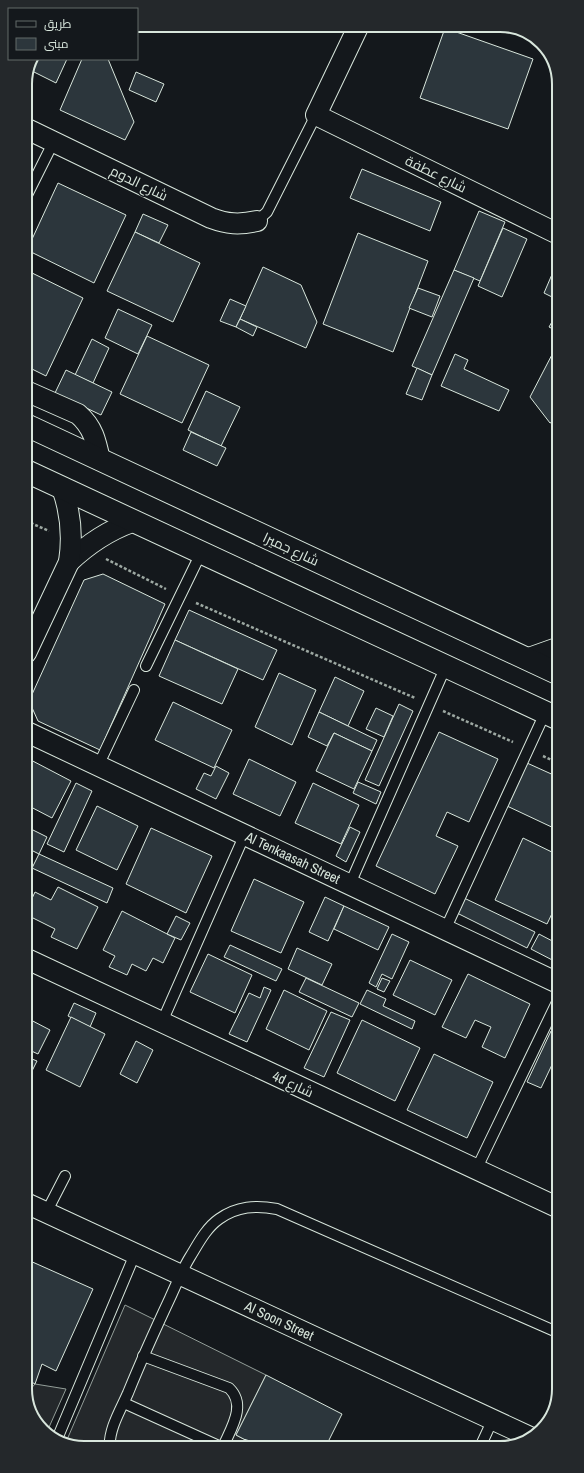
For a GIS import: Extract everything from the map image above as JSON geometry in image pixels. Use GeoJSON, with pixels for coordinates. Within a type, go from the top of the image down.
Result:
{"type":"FeatureCollection","features":[{"type":"Feature","properties":{"kind":"main road","name":"شارع جميرا"},"geometry":{"type":"LineString","coordinates":[[32,428],[552,671]]}},
{"type":"Feature","properties":{"kind":"main road"},"geometry":{"type":"LineString","coordinates":[[32,474],[132,522],[446,666],[551,716]]}},
{"type":"Feature","properties":{"kind":"street"},"geometry":{"type":"LineString","coordinates":[[316,115],[356,32]]}},
{"type":"Feature","properties":{"kind":"street","name":"شارع عطفة"},"geometry":{"type":"LineString","coordinates":[[316,115],[552,231]]}},
{"type":"Feature","properties":{"kind":"street","name":"شارع الدوم"},"geometry":{"type":"LineString","coordinates":[[32,131],[211,218],[226,223],[242,224],[257,221]]}},
{"type":"Feature","properties":{"kind":"street"},"geometry":{"type":"LineString","coordinates":[[32,394],[78,414],[85,420],[93,433],[100,460]]}},
{"type":"Feature","properties":{"kind":"street"},"geometry":{"type":"LineString","coordinates":[[32,640],[69,562],[71,547],[70,517],[62,488]]}},
{"type":"Feature","properties":{"kind":"street"},"geometry":{"type":"LineString","coordinates":[[69,562],[84,548],[104,534],[132,522]]}},
{"type":"Feature","properties":{"kind":"street"},"geometry":{"type":"LineString","coordinates":[[526,659],[552,650]]}},
{"type":"Feature","properties":{"kind":"street","name":"Al Tenkaasah Street"},"geometry":{"type":"LineString","coordinates":[[32,734],[552,980]]}},
{"type":"Feature","properties":{"kind":"street","name":"4d شارع"},"geometry":{"type":"LineString","coordinates":[[32,961],[552,1205]]}},
{"type":"Feature","properties":{"kind":"street","name":"Al Soon Street"},"geometry":{"type":"LineString","coordinates":[[32,1206],[525,1435]]}},
{"type":"Feature","properties":{"kind":"lane"},"geometry":{"type":"LineString","coordinates":[[257,221],[267,212],[316,115]]}},
{"type":"Feature","properties":{"kind":"lane"},"geometry":{"type":"LineString","coordinates":[[32,185],[54,141]]}},
{"type":"Feature","properties":{"kind":"lane"},"geometry":{"type":"LineString","coordinates":[[146,666],[200,553]]}},
{"type":"Feature","properties":{"kind":"lane"},"geometry":{"type":"LineString","coordinates":[[350,884],[446,666]]}},
{"type":"Feature","properties":{"kind":"lane"},"geometry":{"type":"LineString","coordinates":[[98,766],[134,690]]}},
{"type":"Feature","properties":{"kind":"lane"},"geometry":{"type":"LineString","coordinates":[[445,930],[529,749],[551,716]]}},
{"type":"Feature","properties":{"kind":"lane"},"geometry":{"type":"LineString","coordinates":[[162,1022],[245,834]]}},
{"type":"Feature","properties":{"kind":"lane"},"geometry":{"type":"LineString","coordinates":[[476,1170],[552,1012]]}},
{"type":"Feature","properties":{"kind":"lane"},"geometry":{"type":"LineString","coordinates":[[46,1213],[65,1176]]}},
{"type":"Feature","properties":{"kind":"lane"},"geometry":{"type":"LineString","coordinates":[[110,1441],[114,1425],[143,1356],[189,1259],[207,1230],[218,1219],[246,1207],[262,1206],[277,1209],[552,1330]]}},
{"type":"Feature","properties":{"kind":"lane"},"geometry":{"type":"LineString","coordinates":[[59,1435],[135,1254]]}},
{"type":"Feature","properties":{"kind":"lane"},"geometry":{"type":"LineString","coordinates":[[143,1356],[228,1388],[233,1392],[238,1409],[225,1441]]}},
{"type":"Feature","properties":{"kind":"lane"},"geometry":{"type":"LineString","coordinates":[[124,1403],[209,1441]]}},
{"type":"Feature","properties":{"kind":"lane"},"geometry":{"type":"LineString","coordinates":[[483,1441],[492,1419]]}},
{"type":"Feature","properties":{"kind":"path"},"geometry":{"type":"LineString","coordinates":[[84,548],[180,596],[429,704],[552,760]]}},
{"type":"Feature","properties":{"kind":"shaded area"},"geometry":{"type":"Polygon","coordinates":[[[125,1305],[266,1375],[236,1435],[248,1441],[81,1441],[68,1438],[125,1305]]]}},
{"type":"Feature","properties":{"kind":"shaded area"},"geometry":{"type":"Polygon","coordinates":[[[35,1384],[66,1389],[49,1428],[37,1412],[32,1396],[32,1387],[35,1384]]]}},
{"type":"Feature","properties":{"kind":"building"},"geometry":{"type":"Polygon","coordinates":[[[444,32],[456,32],[533,59],[508,129],[420,98],[444,32]]]}},
{"type":"Feature","properties":{"kind":"building"},"geometry":{"type":"Polygon","coordinates":[[[38,60],[67,60],[56,83],[34,72],[38,60]]]}},
{"type":"Feature","properties":{"kind":"building"},"geometry":{"type":"Polygon","coordinates":[[[82,60],[108,60],[134,122],[125,140],[60,110],[82,60]]]}},
{"type":"Feature","properties":{"kind":"building"},"geometry":{"type":"Polygon","coordinates":[[[136,72],[164,84],[156,102],[129,90],[136,72]]]}},
{"type":"Feature","properties":{"kind":"building"},"geometry":{"type":"Polygon","coordinates":[[[362,169],[441,202],[430,231],[350,198],[362,169]]]}},
{"type":"Feature","properties":{"kind":"building"},"geometry":{"type":"Polygon","coordinates":[[[58,183],[126,215],[94,283],[32,252],[32,239],[58,183]]]}},
{"type":"Feature","properties":{"kind":"building"},"geometry":{"type":"Polygon","coordinates":[[[479,211],[505,222],[480,281],[454,270],[479,211]]]}},
{"type":"Feature","properties":{"kind":"building"},"geometry":{"type":"Polygon","coordinates":[[[143,214],[168,225],[159,243],[135,232],[143,214]]]}},
{"type":"Feature","properties":{"kind":"building"},"geometry":{"type":"Polygon","coordinates":[[[503,228],[527,239],[502,297],[478,286],[503,228]]]}},
{"type":"Feature","properties":{"kind":"building"},"geometry":{"type":"Polygon","coordinates":[[[135,232],[200,263],[173,322],[107,291],[135,232]]]}},
{"type":"Feature","properties":{"kind":"building"},"geometry":{"type":"Polygon","coordinates":[[[358,233],[428,261],[393,352],[323,324],[358,233]]]}},
{"type":"Feature","properties":{"kind":"building"},"geometry":{"type":"Polygon","coordinates":[[[263,267],[301,285],[317,322],[306,348],[240,319],[263,267]]]}},
{"type":"Feature","properties":{"kind":"building"},"geometry":{"type":"Polygon","coordinates":[[[454,270],[474,278],[432,375],[412,366],[454,270]]]}},
{"type":"Feature","properties":{"kind":"building"},"geometry":{"type":"Polygon","coordinates":[[[32,273],[83,298],[46,376],[32,369],[32,273]]]}},
{"type":"Feature","properties":{"kind":"building"},"geometry":{"type":"Polygon","coordinates":[[[552,274],[552,297],[544,293],[552,274]]]}},
{"type":"Feature","properties":{"kind":"building"},"geometry":{"type":"Polygon","coordinates":[[[418,288],[440,296],[432,317],[409,308],[418,288]]]}},
{"type":"Feature","properties":{"kind":"building"},"geometry":{"type":"Polygon","coordinates":[[[230,299],[246,306],[236,327],[220,321],[230,299]]]}},
{"type":"Feature","properties":{"kind":"building"},"geometry":{"type":"Polygon","coordinates":[[[118,309],[152,325],[138,354],[105,338],[118,309]]]}},
{"type":"Feature","properties":{"kind":"building"},"geometry":{"type":"Polygon","coordinates":[[[240,319],[257,327],[253,336],[236,327],[240,319]]]}},
{"type":"Feature","properties":{"kind":"building"},"geometry":{"type":"Polygon","coordinates":[[[552,322],[552,328],[549,327],[552,322]]]}},
{"type":"Feature","properties":{"kind":"building"},"geometry":{"type":"Polygon","coordinates":[[[147,336],[209,365],[182,423],[120,394],[147,336]]]}},
{"type":"Feature","properties":{"kind":"building"},"geometry":{"type":"Polygon","coordinates":[[[92,339],[109,348],[93,383],[75,375],[92,339]]]}},
{"type":"Feature","properties":{"kind":"building"},"geometry":{"type":"Polygon","coordinates":[[[455,354],[468,360],[464,369],[509,390],[499,411],[441,386],[455,354]]]}},
{"type":"Feature","properties":{"kind":"building"},"geometry":{"type":"Polygon","coordinates":[[[552,355],[552,422],[550,423],[530,397],[552,355]]]}},
{"type":"Feature","properties":{"kind":"building"},"geometry":{"type":"Polygon","coordinates":[[[417,368],[432,375],[422,400],[406,394],[417,368]]]}},
{"type":"Feature","properties":{"kind":"building"},"geometry":{"type":"Polygon","coordinates":[[[66,370],[112,392],[101,415],[55,393],[66,370]]]}},
{"type":"Feature","properties":{"kind":"building"},"geometry":{"type":"Polygon","coordinates":[[[206,391],[240,407],[221,446],[188,430],[206,391]]]}},
{"type":"Feature","properties":{"kind":"building"},"geometry":{"type":"Polygon","coordinates":[[[191,432],[226,448],[217,466],[183,450],[191,432]]]}},
{"type":"Feature","properties":{"kind":"building"},"geometry":{"type":"Polygon","coordinates":[[[103,574],[165,604],[100,750],[38,721],[32,708],[32,694],[84,580],[103,574]]]}},
{"type":"Feature","properties":{"kind":"building"},"geometry":{"type":"Polygon","coordinates":[[[189,610],[277,650],[263,680],[175,640],[189,610]]]}},
{"type":"Feature","properties":{"kind":"building"},"geometry":{"type":"Polygon","coordinates":[[[175,640],[238,669],[222,704],[159,676],[175,640]]]}},
{"type":"Feature","properties":{"kind":"building"},"geometry":{"type":"Polygon","coordinates":[[[279,673],[316,690],[292,745],[255,727],[279,673]]]}},
{"type":"Feature","properties":{"kind":"building"},"geometry":{"type":"Polygon","coordinates":[[[335,677],[364,691],[348,726],[319,712],[335,677]]]}},
{"type":"Feature","properties":{"kind":"building"},"geometry":{"type":"Polygon","coordinates":[[[173,702],[232,730],[214,768],[155,740],[173,702]]]}},
{"type":"Feature","properties":{"kind":"building"},"geometry":{"type":"Polygon","coordinates":[[[399,704],[413,711],[379,786],[365,780],[399,704]]]}},
{"type":"Feature","properties":{"kind":"building"},"geometry":{"type":"Polygon","coordinates":[[[376,708],[393,716],[384,737],[366,729],[376,708]]]}},
{"type":"Feature","properties":{"kind":"building"},"geometry":{"type":"Polygon","coordinates":[[[319,712],[377,740],[372,751],[334,733],[327,746],[308,737],[319,712]]]}},
{"type":"Feature","properties":{"kind":"building"},"geometry":{"type":"Polygon","coordinates":[[[439,732],[498,759],[469,822],[447,812],[436,836],[458,846],[435,894],[376,866],[439,732]]]}},
{"type":"Feature","properties":{"kind":"building"},"geometry":{"type":"Polygon","coordinates":[[[334,733],[372,751],[354,789],[316,771],[334,733]]]}},
{"type":"Feature","properties":{"kind":"building"},"geometry":{"type":"Polygon","coordinates":[[[249,759],[296,782],[280,816],[233,794],[249,759]]]}},
{"type":"Feature","properties":{"kind":"building"},"geometry":{"type":"Polygon","coordinates":[[[32,761],[71,781],[52,818],[32,808],[32,761]]]}},
{"type":"Feature","properties":{"kind":"building"},"geometry":{"type":"Polygon","coordinates":[[[527,763],[552,774],[552,827],[507,806],[527,763]]]}},
{"type":"Feature","properties":{"kind":"building"},"geometry":{"type":"Polygon","coordinates":[[[216,766],[229,773],[216,799],[196,789],[204,773],[211,776],[216,766]]]}},
{"type":"Feature","properties":{"kind":"building"},"geometry":{"type":"Polygon","coordinates":[[[358,782],[381,792],[376,804],[353,793],[358,782]]]}},
{"type":"Feature","properties":{"kind":"building"},"geometry":{"type":"Polygon","coordinates":[[[76,783],[92,791],[64,852],[47,844],[76,783]]]}},
{"type":"Feature","properties":{"kind":"building"},"geometry":{"type":"Polygon","coordinates":[[[313,783],[359,805],[341,844],[295,823],[313,783]]]}},
{"type":"Feature","properties":{"kind":"building"},"geometry":{"type":"Polygon","coordinates":[[[97,806],[138,826],[117,870],[76,850],[97,806]]]}},
{"type":"Feature","properties":{"kind":"building"},"geometry":{"type":"Polygon","coordinates":[[[350,827],[360,832],[346,862],[336,856],[350,827]]]}},
{"type":"Feature","properties":{"kind":"building"},"geometry":{"type":"Polygon","coordinates":[[[151,828],[212,856],[186,913],[126,884],[151,828]]]}},
{"type":"Feature","properties":{"kind":"building"},"geometry":{"type":"Polygon","coordinates":[[[32,830],[47,837],[39,854],[32,850],[32,830]]]}},
{"type":"Feature","properties":{"kind":"building"},"geometry":{"type":"Polygon","coordinates":[[[523,838],[552,852],[552,914],[547,924],[495,900],[523,838]]]}},
{"type":"Feature","properties":{"kind":"building"},"geometry":{"type":"Polygon","coordinates":[[[39,854],[113,888],[107,903],[32,868],[39,854]]]}},
{"type":"Feature","properties":{"kind":"building"},"geometry":{"type":"Polygon","coordinates":[[[254,879],[304,902],[281,953],[231,931],[254,879]]]}},
{"type":"Feature","properties":{"kind":"building"},"geometry":{"type":"Polygon","coordinates":[[[58,887],[98,907],[77,949],[51,937],[55,929],[32,918],[32,898],[35,892],[51,900],[58,887]]]}},
{"type":"Feature","properties":{"kind":"building"},"geometry":{"type":"Polygon","coordinates":[[[325,897],[344,906],[328,941],[309,932],[325,897]]]}},
{"type":"Feature","properties":{"kind":"building"},"geometry":{"type":"Polygon","coordinates":[[[464,898],[535,932],[527,948],[457,913],[464,898]]]}},
{"type":"Feature","properties":{"kind":"building"},"geometry":{"type":"Polygon","coordinates":[[[344,906],[389,927],[378,950],[334,929],[344,906]]]}},
{"type":"Feature","properties":{"kind":"building"},"geometry":{"type":"Polygon","coordinates":[[[122,911],[175,938],[163,963],[153,958],[146,971],[132,964],[127,975],[109,967],[115,956],[103,950],[122,911]]]}},
{"type":"Feature","properties":{"kind":"building"},"geometry":{"type":"Polygon","coordinates":[[[176,916],[190,923],[181,940],[167,934],[176,916]]]}},
{"type":"Feature","properties":{"kind":"building"},"geometry":{"type":"Polygon","coordinates":[[[392,934],[409,942],[392,979],[382,974],[376,987],[369,983],[392,934]]]}},
{"type":"Feature","properties":{"kind":"building"},"geometry":{"type":"Polygon","coordinates":[[[539,934],[552,941],[552,960],[531,949],[539,934]]]}},
{"type":"Feature","properties":{"kind":"building"},"geometry":{"type":"Polygon","coordinates":[[[230,945],[282,969],[276,981],[224,957],[230,945]]]}},
{"type":"Feature","properties":{"kind":"building"},"geometry":{"type":"Polygon","coordinates":[[[297,948],[332,964],[322,985],[288,969],[297,948]]]}},
{"type":"Feature","properties":{"kind":"building"},"geometry":{"type":"Polygon","coordinates":[[[208,954],[252,975],[235,1013],[190,992],[208,954]]]}},
{"type":"Feature","properties":{"kind":"building"},"geometry":{"type":"Polygon","coordinates":[[[410,960],[452,980],[435,1015],[393,995],[410,960]]]}},
{"type":"Feature","properties":{"kind":"building"},"geometry":{"type":"Polygon","coordinates":[[[468,974],[530,1004],[505,1058],[482,1047],[491,1027],[475,1020],[466,1038],[442,1027],[468,974]]]}},
{"type":"Feature","properties":{"kind":"building"},"geometry":{"type":"Polygon","coordinates":[[[306,978],[359,1003],[352,1017],[299,992],[306,978]]]}},
{"type":"Feature","properties":{"kind":"building"},"geometry":{"type":"Polygon","coordinates":[[[382,978],[390,981],[384,992],[377,989],[382,978]]]}},
{"type":"Feature","properties":{"kind":"building"},"geometry":{"type":"Polygon","coordinates":[[[264,987],[271,990],[247,1042],[229,1034],[249,993],[260,998],[264,987]]]}},
{"type":"Feature","properties":{"kind":"building"},"geometry":{"type":"Polygon","coordinates":[[[284,990],[327,1011],[309,1050],[266,1029],[284,990]]]}},
{"type":"Feature","properties":{"kind":"building"},"geometry":{"type":"Polygon","coordinates":[[[367,990],[386,999],[383,1006],[415,1021],[412,1029],[360,1004],[367,990]]]}},
{"type":"Feature","properties":{"kind":"building"},"geometry":{"type":"Polygon","coordinates":[[[74,1003],[96,1013],[90,1027],[68,1016],[74,1003]]]}},
{"type":"Feature","properties":{"kind":"building"},"geometry":{"type":"Polygon","coordinates":[[[331,1012],[350,1020],[324,1077],[304,1068],[331,1012]]]}},
{"type":"Feature","properties":{"kind":"building"},"geometry":{"type":"Polygon","coordinates":[[[71,1017],[105,1034],[80,1087],[46,1070],[71,1017]]]}},
{"type":"Feature","properties":{"kind":"building"},"geometry":{"type":"Polygon","coordinates":[[[362,1020],[420,1048],[395,1101],[337,1073],[362,1020]]]}},
{"type":"Feature","properties":{"kind":"building"},"geometry":{"type":"Polygon","coordinates":[[[32,1021],[50,1030],[38,1054],[32,1051],[32,1021]]]}},
{"type":"Feature","properties":{"kind":"building"},"geometry":{"type":"Polygon","coordinates":[[[552,1031],[552,1065],[541,1088],[527,1082],[552,1031]]]}},
{"type":"Feature","properties":{"kind":"building"},"geometry":{"type":"Polygon","coordinates":[[[136,1041],[153,1050],[137,1083],[120,1074],[136,1041]]]}},
{"type":"Feature","properties":{"kind":"building"},"geometry":{"type":"Polygon","coordinates":[[[434,1054],[493,1082],[467,1138],[407,1110],[434,1054]]]}},
{"type":"Feature","properties":{"kind":"building"},"geometry":{"type":"Polygon","coordinates":[[[32,1059],[37,1061],[32,1071],[32,1059]]]}},
{"type":"Feature","properties":{"kind":"building"},"geometry":{"type":"Polygon","coordinates":[[[32,1262],[93,1289],[56,1371],[42,1364],[35,1384],[32,1382],[32,1262]]]}},
{"type":"Feature","properties":{"kind":"building"},"geometry":{"type":"Polygon","coordinates":[[[266,1375],[342,1414],[328,1441],[248,1441],[236,1435],[266,1375]]]}},
{"type":"Feature","properties":{"kind":"wall"},"geometry":{"type":"LineString","coordinates":[[245,1441],[248,1441]]}}]}
